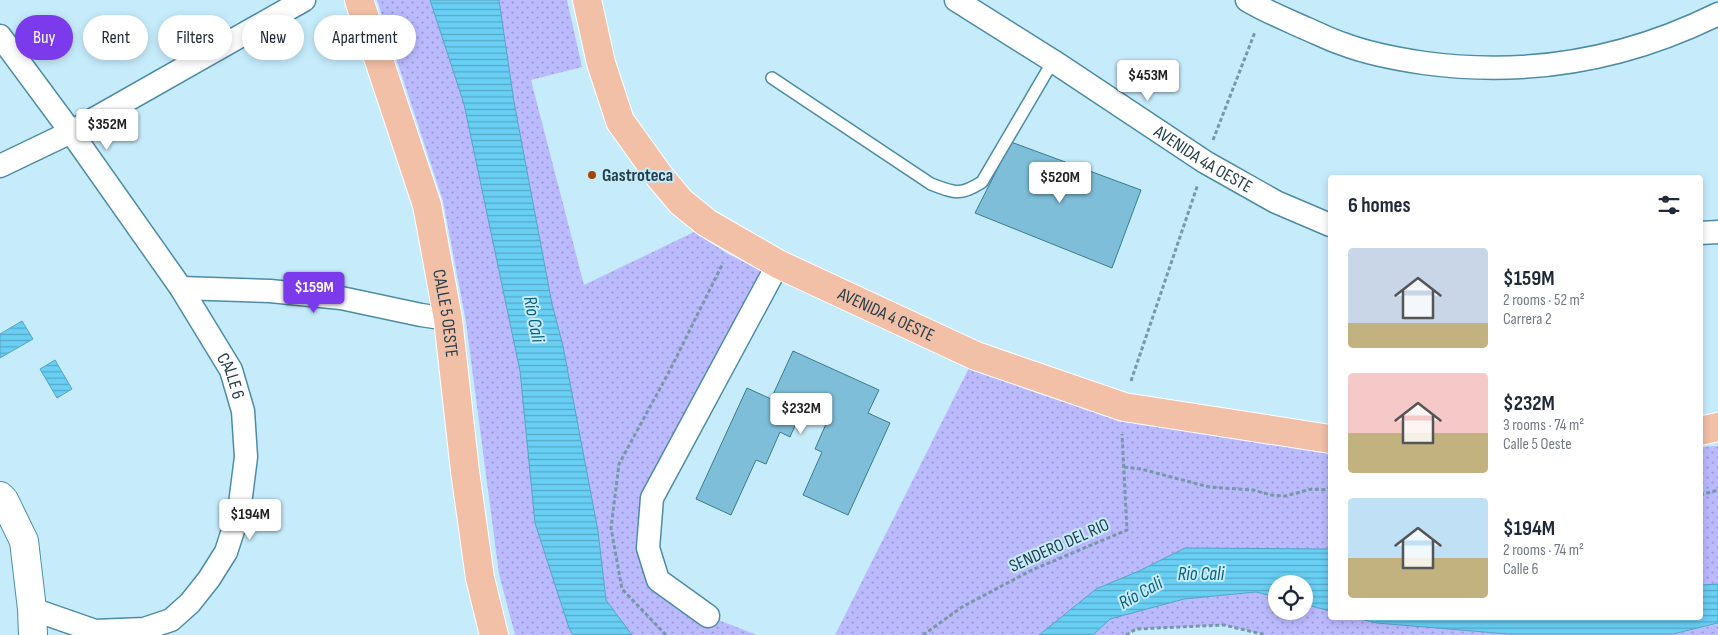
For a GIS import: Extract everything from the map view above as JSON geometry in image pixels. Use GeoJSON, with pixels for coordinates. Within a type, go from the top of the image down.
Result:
{"type":"FeatureCollection","features":[{"type":"Feature","properties":{"kind":"main road","name":"CALLE 5 OESTE"},"geometry":{"type":"LineString","coordinates":[[359,0],[427,205],[448,319],[465,471],[480,578],[494,635]]}},
{"type":"Feature","properties":{"kind":"main road","name":"AVENIDA 4 OESTE"},"geometry":{"type":"LineString","coordinates":[[587,0],[601,63],[620,122],[660,177],[681,202],[707,223],[778,264],[976,356],[1124,407],[1328,439]]}},
{"type":"Feature","properties":{"kind":"main road"},"geometry":{"type":"LineString","coordinates":[[1703,432],[1718,427]]}},
{"type":"Feature","properties":{"kind":"main road"},"geometry":{"type":"LineString","coordinates":[[1703,433],[1718,434]]}},
{"type":"Feature","properties":{"kind":"street"},"geometry":{"type":"LineString","coordinates":[[0,166],[71,132],[304,0]]}},
{"type":"Feature","properties":{"kind":"street","name":"AVENIDA 4A OESTE"},"geometry":{"type":"LineString","coordinates":[[956,0],[1053,61],[1205,162],[1276,202],[1328,225]]}},
{"type":"Feature","properties":{"kind":"street"},"geometry":{"type":"LineString","coordinates":[[1247,0],[1264,10],[1344,45],[1396,59],[1456,67],[1517,68],[1577,62],[1642,46],[1694,26],[1718,14]]}},
{"type":"Feature","properties":{"kind":"street","name":"CALLE 6"},"geometry":{"type":"LineString","coordinates":[[0,36],[71,132],[181,288],[231,370],[243,411],[246,458],[239,512],[226,552],[209,579],[190,603],[171,620],[144,629],[95,631],[32,622]]}},
{"type":"Feature","properties":{"kind":"street"},"geometry":{"type":"LineString","coordinates":[[708,616],[658,580],[648,548],[652,498],[778,264]]}},
{"type":"Feature","properties":{"kind":"street"},"geometry":{"type":"LineString","coordinates":[[181,288],[270,290],[341,298],[448,319]]}},
{"type":"Feature","properties":{"kind":"street"},"geometry":{"type":"LineString","coordinates":[[0,496],[4,500],[24,541],[32,622]]}},
{"type":"Feature","properties":{"kind":"lane"},"geometry":{"type":"LineString","coordinates":[[772,78],[931,184],[950,191],[967,191],[982,182],[1053,61]]}},
{"type":"Feature","properties":{"kind":"path"},"geometry":{"type":"LineString","coordinates":[[1131,381],[1161,293]]}},
{"type":"Feature","properties":{"kind":"path"},"geometry":{"type":"LineString","coordinates":[[1122,430],[1124,467],[1142,469],[1209,487],[1253,490],[1272,495],[1285,496],[1312,489],[1328,490]]}},
{"type":"Feature","properties":{"kind":"path","name":"SENDERO DEL RIO"},"geometry":{"type":"LineString","coordinates":[[925,635],[962,607],[1032,570],[1127,530],[1124,467]]}},
{"type":"Feature","properties":{"kind":"path"},"geometry":{"type":"LineString","coordinates":[[1703,494],[1718,490]]}},
{"type":"Feature","properties":{"kind":"path"},"geometry":{"type":"LineString","coordinates":[[1126,635],[1136,630],[1224,625],[1266,635]]}},
{"type":"Feature","properties":{"kind":"shaded area"},"geometry":{"type":"Polygon","coordinates":[[[377,0],[430,0],[464,104],[520,372],[535,523],[569,628],[573,635],[515,635],[499,574],[466,322],[443,201],[397,60],[416,60],[416,15],[382,15],[377,0]]]}},
{"type":"Feature","properties":{"kind":"shaded area"},"geometry":{"type":"Polygon","coordinates":[[[499,0],[567,0],[582,67],[531,80],[584,285],[694,232],[728,254],[772,276],[652,498],[658,580],[708,616],[757,635],[632,635],[606,600],[598,531],[563,346],[552,304],[514,102],[499,0]]]}},
{"type":"Feature","properties":{"kind":"shaded area"},"geometry":{"type":"Polygon","coordinates":[[[969,368],[1121,421],[1328,453],[1328,549],[1139,571],[1096,589],[1039,635],[835,635],[969,368]]]}},
{"type":"Feature","properties":{"kind":"shaded area"},"geometry":{"type":"Polygon","coordinates":[[[1718,446],[1718,584],[1703,585],[1703,447],[1718,446]]]}},
{"type":"Feature","properties":{"kind":"shaded area"},"geometry":{"type":"Polygon","coordinates":[[[1256,592],[1268,595],[1268,620],[1313,620],[1313,606],[1328,610],[1328,620],[1364,620],[1377,623],[1508,634],[1673,634],[1718,624],[1718,635],[1266,635],[1224,625],[1137,629],[1126,635],[1093,635],[1110,619],[1184,599],[1256,592]]]}},
{"type":"Feature","properties":{"kind":"water","name":"Río Cali"},"geometry":{"type":"Polygon","coordinates":[[[430,0],[499,0],[514,102],[552,304],[563,346],[598,531],[606,600],[632,635],[573,635],[569,628],[535,523],[520,371],[464,104],[430,0]]]}},
{"type":"Feature","properties":{"kind":"water"},"geometry":{"type":"Polygon","coordinates":[[[22,321],[33,339],[0,358],[0,334],[22,321]]]}},
{"type":"Feature","properties":{"kind":"water"},"geometry":{"type":"Polygon","coordinates":[[[55,360],[72,389],[57,398],[40,369],[55,360]]]}},
{"type":"Feature","properties":{"kind":"water","name":"Rio Cali"},"geometry":{"type":"Polygon","coordinates":[[[1185,548],[1328,549],[1328,610],[1313,606],[1313,575],[1268,575],[1268,595],[1256,592],[1184,599],[1110,619],[1093,635],[1039,635],[1096,589],[1139,571],[1185,548]]]}},
{"type":"Feature","properties":{"kind":"water"},"geometry":{"type":"Polygon","coordinates":[[[1718,584],[1718,623],[1673,634],[1508,634],[1377,623],[1364,620],[1703,620],[1703,585],[1718,584]]]}},
{"type":"Feature","properties":{"kind":"building"},"geometry":{"type":"Polygon","coordinates":[[[1011,142],[1141,190],[1112,268],[975,213],[1011,142]]]}},
{"type":"Feature","properties":{"kind":"building"},"geometry":{"type":"Polygon","coordinates":[[[793,351],[879,390],[868,413],[890,423],[848,515],[803,495],[822,452],[815,449],[826,424],[801,412],[790,437],[780,432],[766,464],[756,460],[731,515],[696,499],[747,388],[771,399],[793,351]]]}},
{"type":"Feature","properties":{"kind":"place","name":"Gastroteca"},"geometry":{"type":"Point","coordinates":[592,175]}}]}
